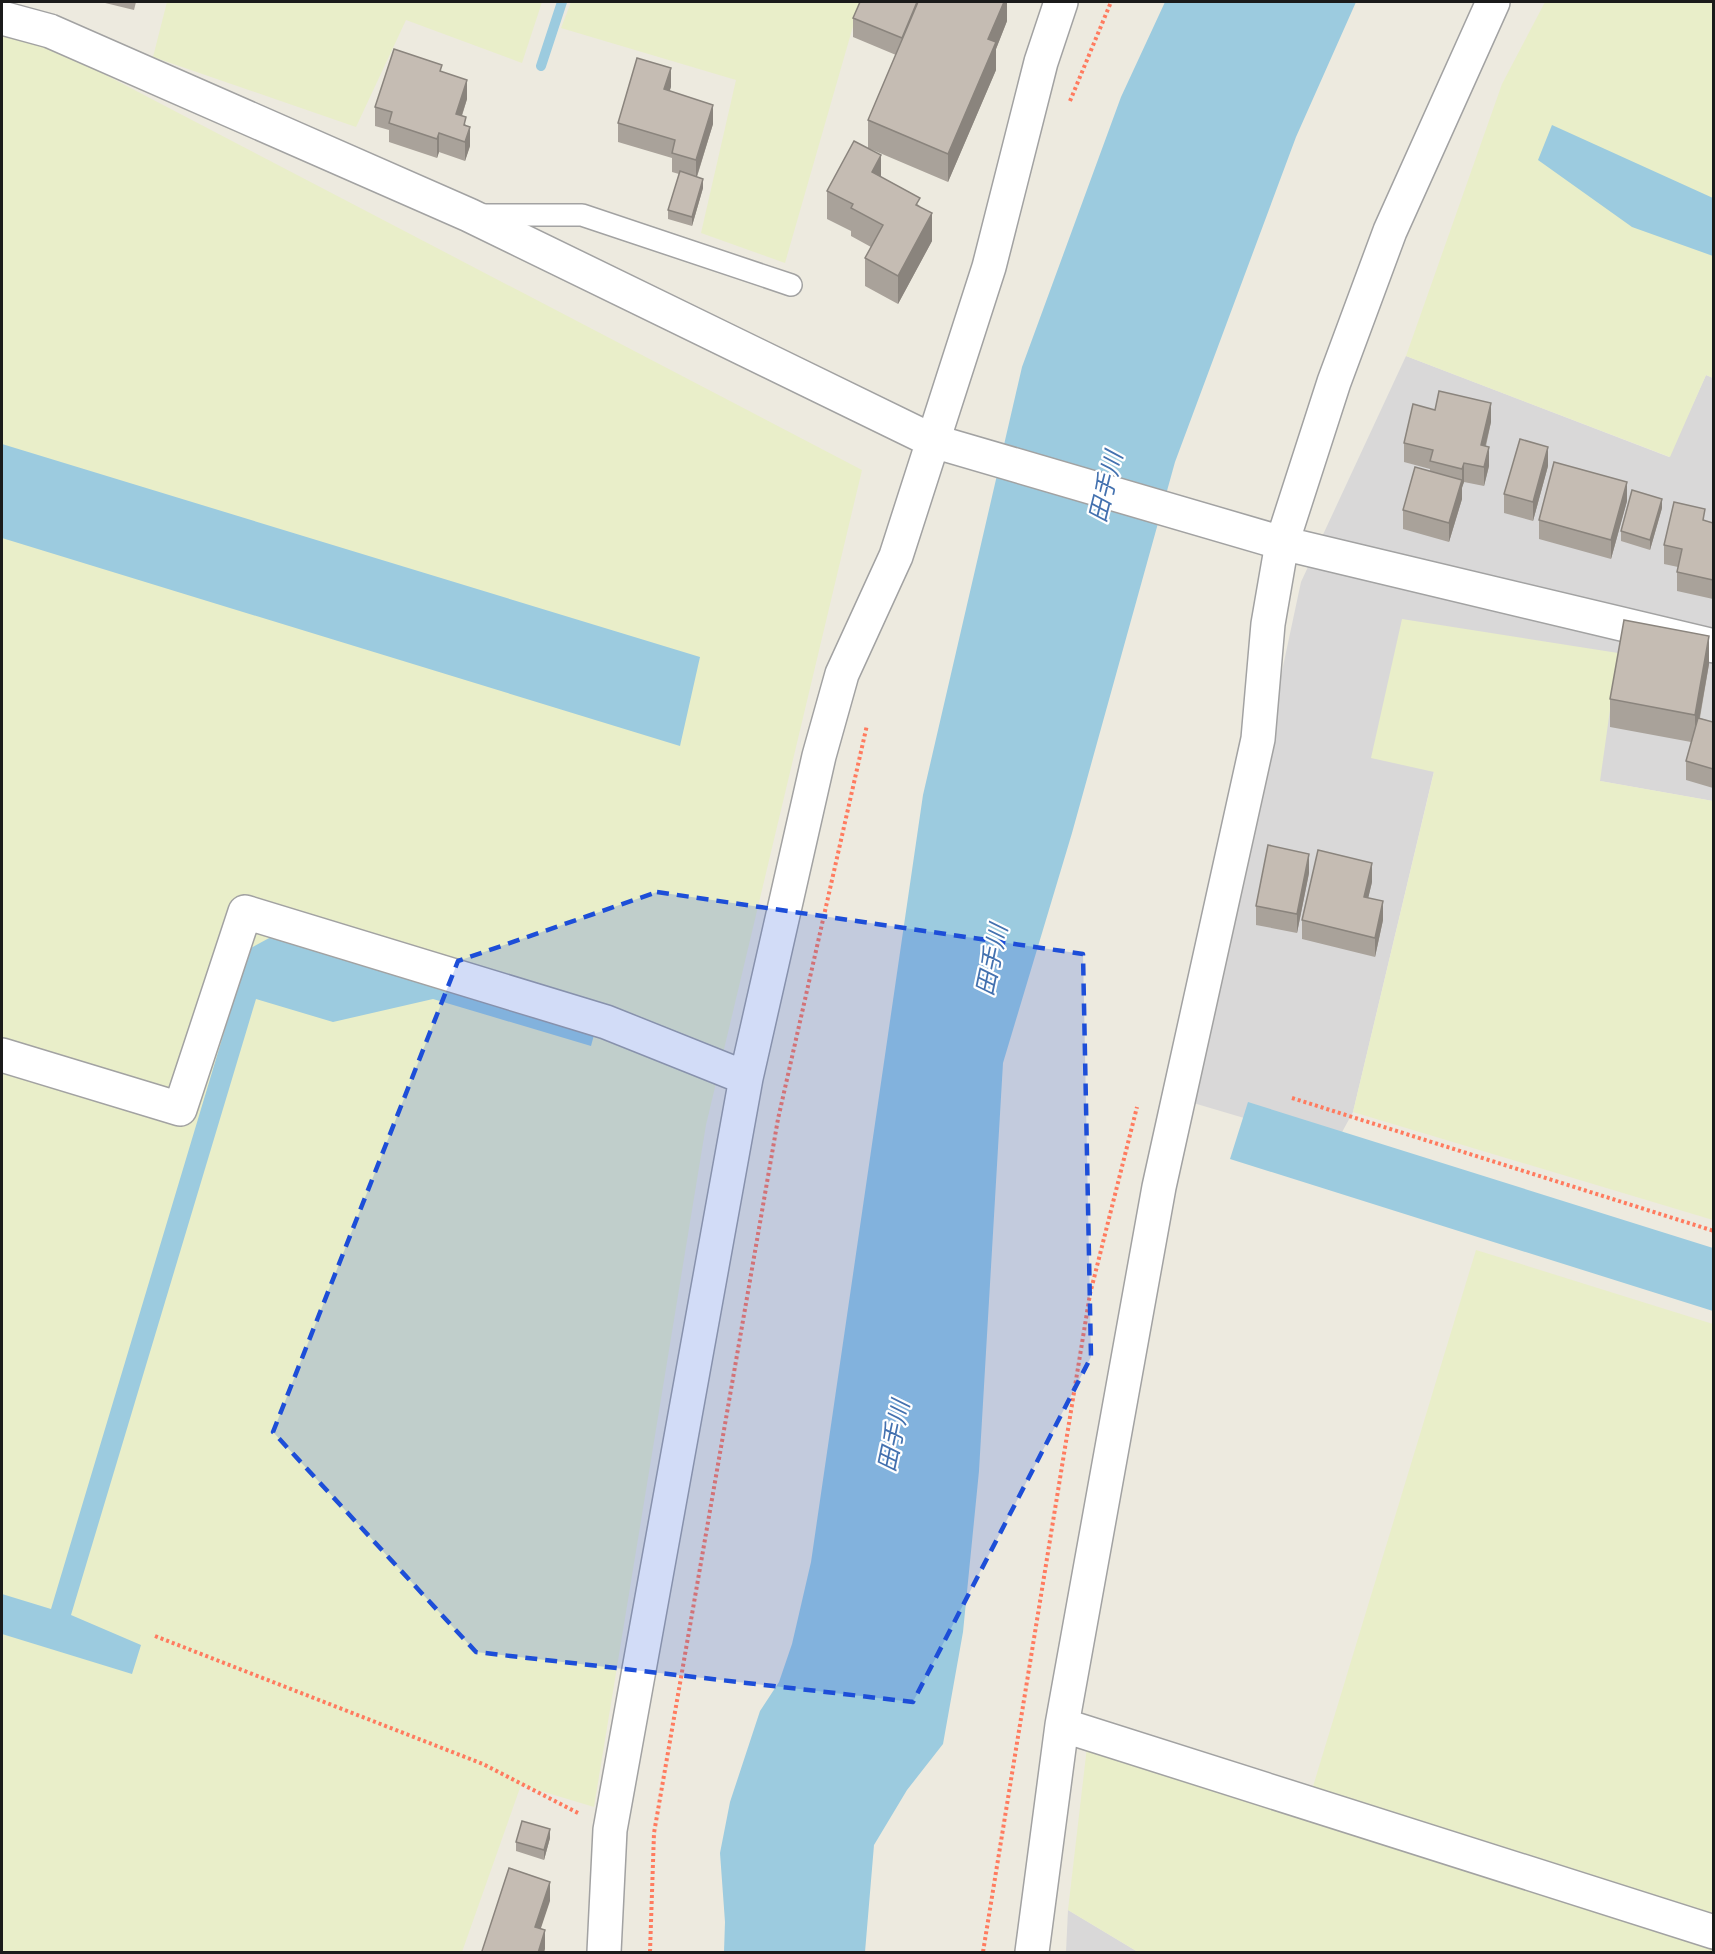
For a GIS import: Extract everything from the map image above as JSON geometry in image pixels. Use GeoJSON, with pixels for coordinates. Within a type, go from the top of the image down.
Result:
{"type":"FeatureCollection","features":[{"type":"Feature","properties":{"kind":"street"},"geometry":{"type":"LineString","coordinates":[[604,1953],[610,1830],[746,1078],[819,756],[843,674],[896,556],[989,267],[1041,62],[1061,2]]}},
{"type":"Feature","properties":{"kind":"street"},"geometry":{"type":"LineString","coordinates":[[1032,1953],[1062,1725],[1159,1187],[1258,739],[1268,624],[1271,540],[1334,382],[1390,231],[1492,2]]}},
{"type":"Feature","properties":{"kind":"street"},"geometry":{"type":"LineString","coordinates":[[2,18],[61,36],[469,215],[933,441],[1271,540],[1713,646]]}},
{"type":"Feature","properties":{"kind":"street"},"geometry":{"type":"LineString","coordinates":[[2,1054],[180,1109],[245,912],[606,1022],[746,1078]]}},
{"type":"Feature","properties":{"kind":"street"},"geometry":{"type":"LineString","coordinates":[[1062,1725],[1713,1932]]}},
{"type":"Feature","properties":{"kind":"lane"},"geometry":{"type":"LineString","coordinates":[[469,215],[582,215],[791,285]]}},
{"type":"Feature","properties":{"kind":"path"},"geometry":{"type":"LineString","coordinates":[[650,1953],[654,1833],[776,1131],[868,722]]}},
{"type":"Feature","properties":{"kind":"path"},"geometry":{"type":"LineString","coordinates":[[1292,1098],[1713,1231]]}},
{"type":"Feature","properties":{"kind":"path"},"geometry":{"type":"LineString","coordinates":[[155,1636],[483,1764],[610,1830]]}},
{"type":"Feature","properties":{"kind":"highlighted area"},"geometry":{"type":"Polygon","coordinates":[[[657,892],[1083,954],[1091,1357],[913,1702],[476,1652],[273,1432],[458,961],[657,892]]]}},
{"type":"Feature","properties":{"kind":"shaded area"},"geometry":{"type":"Polygon","coordinates":[[[1406,356],[1669,457],[1706,375],[1713,378],[1713,801],[1600,781],[1434,771],[1353,1112],[1335,1145],[1190,1102],[1301,582],[1406,356]]]}},
{"type":"Feature","properties":{"kind":"shaded area"},"geometry":{"type":"Polygon","coordinates":[[[1068,1910],[1138,1952],[1066,1952],[1068,1910]]]}},
{"type":"Feature","properties":{"kind":"green space"},"geometry":{"type":"Polygon","coordinates":[[[167,2],[542,2],[522,63],[406,20],[356,127],[153,57],[167,2]]]}},
{"type":"Feature","properties":{"kind":"green space"},"geometry":{"type":"Polygon","coordinates":[[[571,2],[860,2],[785,263],[701,233],[736,80],[561,28],[571,2]]]}},
{"type":"Feature","properties":{"kind":"green space"},"geometry":{"type":"Polygon","coordinates":[[[1545,2],[1713,2],[1713,378],[1706,375],[1670,457],[1406,356],[1502,84],[1545,2]]]}},
{"type":"Feature","properties":{"kind":"green space"},"geometry":{"type":"Polygon","coordinates":[[[2,34],[56,49],[862,470],[706,1125],[594,1807],[521,1785],[462,1952],[2,1952],[2,34]]]}},
{"type":"Feature","properties":{"kind":"green space"},"geometry":{"type":"Polygon","coordinates":[[[1402,619],[1618,653],[1600,781],[1713,801],[1713,1220],[1353,1112],[1434,772],[1371,758],[1402,619]]]}},
{"type":"Feature","properties":{"kind":"green space"},"geometry":{"type":"Polygon","coordinates":[[[1476,1250],[1713,1324],[1713,1952],[1138,1952],[1068,1910],[1090,1721],[1311,1793],[1476,1250]]]}},
{"type":"Feature","properties":{"kind":"water","name":"田手川"},"geometry":{"type":"Polygon","coordinates":[[[1165,2],[1356,2],[1296,137],[1175,462],[1072,833],[1003,1063],[979,1471],[963,1632],[943,1744],[907,1790],[874,1845],[865,1952],[724,1952],[725,1922],[720,1853],[730,1802],[760,1711],[779,1682],[792,1644],[811,1562],[923,795],[1022,367],[1121,97],[1165,2]]]}},
{"type":"Feature","properties":{"kind":"water"},"geometry":{"type":"Polygon","coordinates":[[[1552,125],[1713,198],[1713,256],[1632,227],[1538,160],[1552,125]]]}},
{"type":"Feature","properties":{"kind":"water"},"geometry":{"type":"Polygon","coordinates":[[[2,444],[700,657],[680,746],[2,538],[2,444]]]}},
{"type":"Feature","properties":{"kind":"water"},"geometry":{"type":"Polygon","coordinates":[[[271,937],[594,1035],[591,1046],[433,999],[333,1022],[256,999],[71,1615],[141,1645],[132,1674],[2,1634],[2,1594],[51,1609],[249,949],[271,937]]]}},
{"type":"Feature","properties":{"kind":"water"},"geometry":{"type":"Polygon","coordinates":[[[1248,1102],[1713,1248],[1713,1311],[1230,1159],[1248,1102]]]}},
{"type":"Feature","properties":{"kind":"building"},"geometry":{"type":"Polygon","coordinates":[[[860,2],[917,2],[902,38],[853,18],[860,2]]]}},
{"type":"Feature","properties":{"kind":"building"},"geometry":{"type":"Polygon","coordinates":[[[918,2],[1004,2],[988,39],[996,42],[948,154],[868,120],[918,2]]]}},
{"type":"Feature","properties":{"kind":"building"},"geometry":{"type":"Polygon","coordinates":[[[394,49],[442,65],[440,71],[467,80],[456,114],[466,117],[464,125],[470,127],[465,142],[439,133],[437,139],[389,123],[392,112],[375,107],[394,49]]]}},
{"type":"Feature","properties":{"kind":"building"},"geometry":{"type":"Polygon","coordinates":[[[637,58],[671,68],[664,89],[713,105],[696,160],[672,153],[675,140],[618,123],[637,58]]]}},
{"type":"Feature","properties":{"kind":"building"},"geometry":{"type":"Polygon","coordinates":[[[854,141],[881,155],[872,172],[920,198],[916,205],[932,213],[898,276],[865,258],[883,225],[851,208],[853,204],[827,191],[854,141]]]}},
{"type":"Feature","properties":{"kind":"building"},"geometry":{"type":"Polygon","coordinates":[[[680,171],[703,179],[692,217],[668,210],[680,171]]]}},
{"type":"Feature","properties":{"kind":"building"},"geometry":{"type":"Polygon","coordinates":[[[1439,391],[1491,403],[1481,445],[1489,447],[1484,467],[1464,463],[1462,469],[1430,461],[1433,450],[1404,443],[1413,404],[1435,410],[1439,391]]]}},
{"type":"Feature","properties":{"kind":"building"},"geometry":{"type":"Polygon","coordinates":[[[1520,439],[1548,447],[1533,502],[1504,494],[1520,439]]]}},
{"type":"Feature","properties":{"kind":"building"},"geometry":{"type":"Polygon","coordinates":[[[1554,462],[1627,482],[1611,540],[1539,520],[1554,462]]]}},
{"type":"Feature","properties":{"kind":"building"},"geometry":{"type":"Polygon","coordinates":[[[1415,467],[1462,480],[1449,523],[1403,510],[1415,467]]]}},
{"type":"Feature","properties":{"kind":"building"},"geometry":{"type":"Polygon","coordinates":[[[1632,490],[1662,499],[1650,540],[1621,531],[1632,490]]]}},
{"type":"Feature","properties":{"kind":"building"},"geometry":{"type":"Polygon","coordinates":[[[1674,502],[1705,509],[1703,520],[1713,523],[1713,580],[1677,572],[1682,549],[1664,545],[1674,502]]]}},
{"type":"Feature","properties":{"kind":"building"},"geometry":{"type":"Polygon","coordinates":[[[1624,620],[1709,636],[1695,715],[1610,699],[1624,620]]]}},
{"type":"Feature","properties":{"kind":"building"},"geometry":{"type":"Polygon","coordinates":[[[1698,718],[1713,722],[1713,769],[1686,761],[1698,718]]]}},
{"type":"Feature","properties":{"kind":"building"},"geometry":{"type":"Polygon","coordinates":[[[1268,845],[1309,854],[1297,914],[1256,906],[1268,845]]]}},
{"type":"Feature","properties":{"kind":"building"},"geometry":{"type":"Polygon","coordinates":[[[1318,850],[1372,863],[1364,897],[1383,901],[1375,938],[1302,920],[1318,850]]]}},
{"type":"Feature","properties":{"kind":"building"},"geometry":{"type":"Polygon","coordinates":[[[522,1821],[550,1829],[544,1850],[516,1842],[522,1821]]]}},
{"type":"Feature","properties":{"kind":"building"},"geometry":{"type":"Polygon","coordinates":[[[509,1868],[550,1882],[535,1927],[545,1930],[538,1953],[486,1953],[482,1951],[509,1868]]]}},
{"type":"Feature","properties":{"kind":"waterway"},"geometry":{"type":"LineString","coordinates":[[541,66],[562,2]]}}]}
